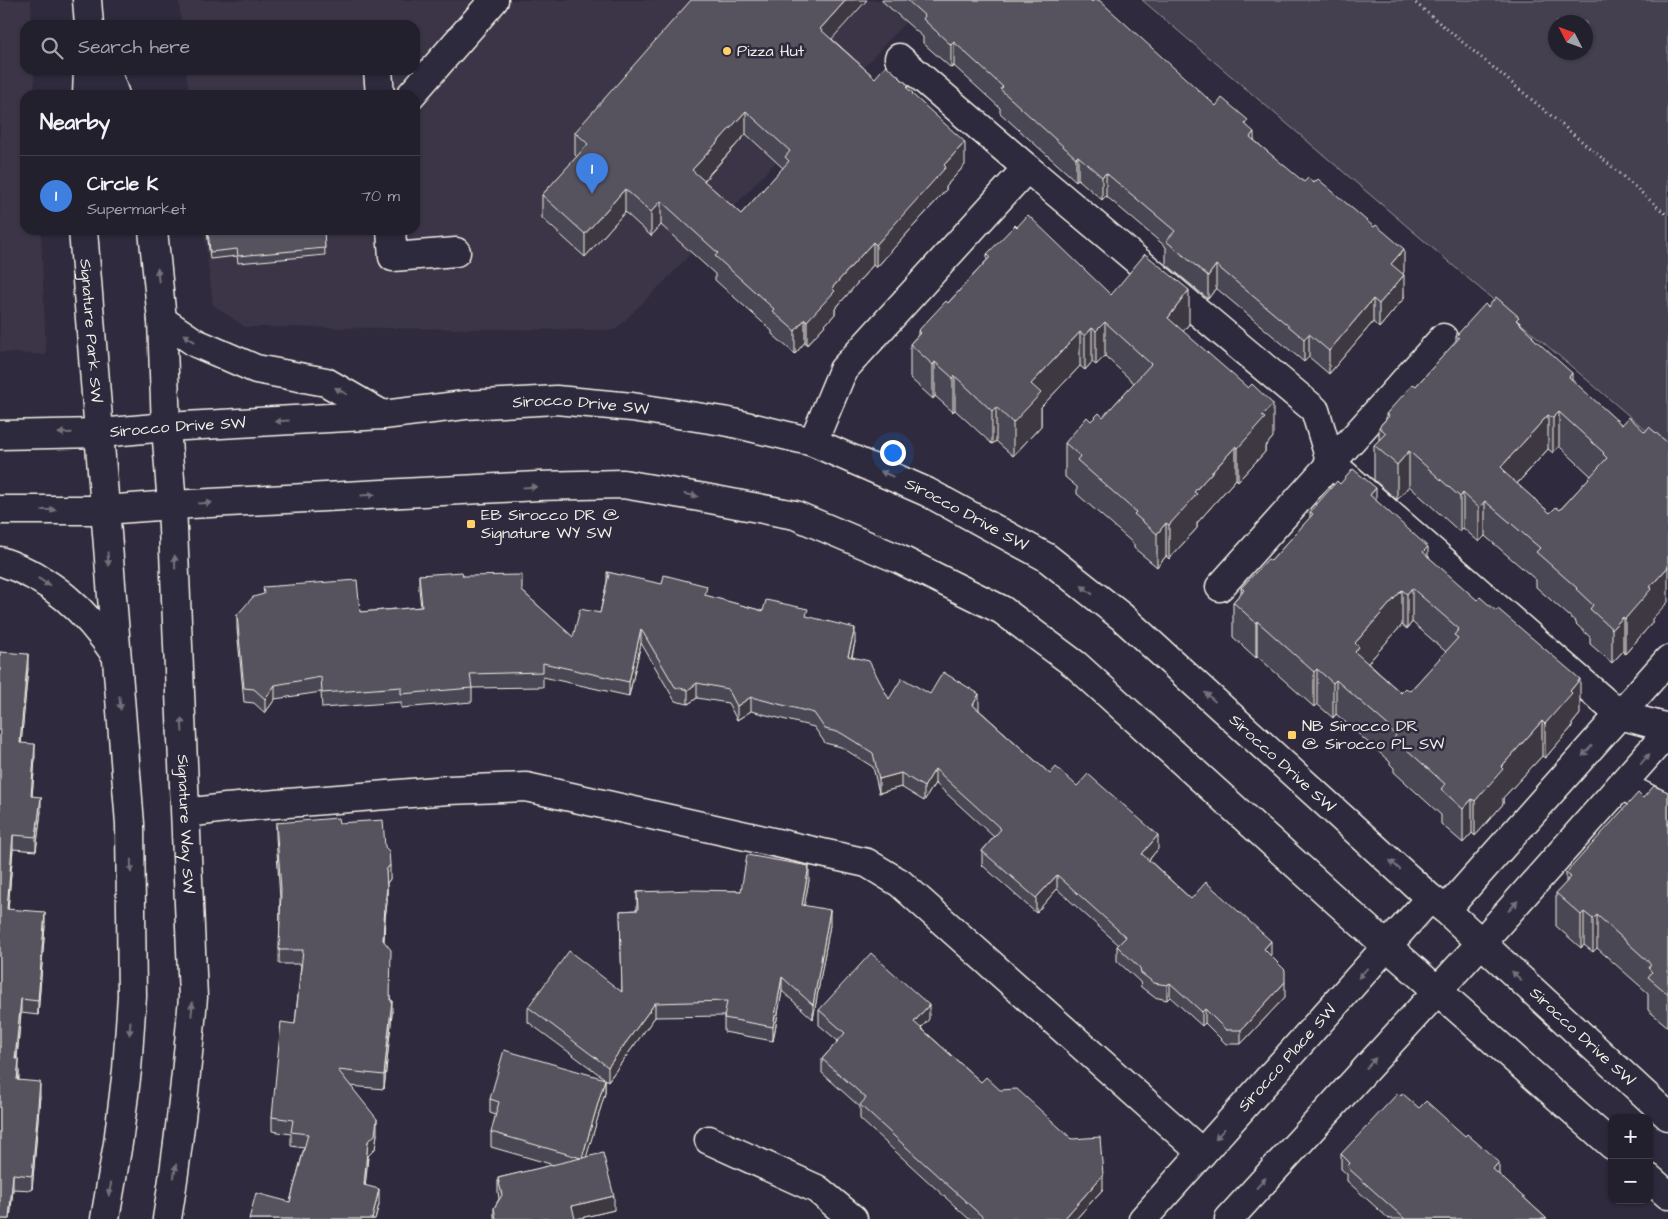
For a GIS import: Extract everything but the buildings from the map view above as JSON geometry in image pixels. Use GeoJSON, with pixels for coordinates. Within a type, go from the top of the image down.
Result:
{"type":"FeatureCollection","features":[{"type":"Feature","properties":{"kind":"street"},"geometry":{"type":"LineString","coordinates":[[87,0],[89,20]]}},
{"type":"Feature","properties":{"kind":"street"},"geometry":{"type":"LineString","coordinates":[[415,90],[494,0]]}},
{"type":"Feature","properties":{"kind":"street"},"geometry":{"type":"LineString","coordinates":[[900,58],[1027,168],[1315,410],[1331,462],[1620,715],[1668,728]]}},
{"type":"Feature","properties":{"kind":"street"},"geometry":{"type":"LineString","coordinates":[[87,90],[88,75]]}},
{"type":"Feature","properties":{"kind":"street"},"geometry":{"type":"LineString","coordinates":[[108,75],[113,90]]}},
{"type":"Feature","properties":{"kind":"street"},"geometry":{"type":"LineString","coordinates":[[378,75],[380,90]]}},
{"type":"Feature","properties":{"kind":"street"},"geometry":{"type":"LineString","coordinates":[[813,442],[843,370],[1027,168]]}},
{"type":"Feature","properties":{"kind":"street","name":"Signature Park SW"},"geometry":{"type":"LineString","coordinates":[[83,235],[100,432]]}},
{"type":"Feature","properties":{"kind":"street"},"geometry":{"type":"LineString","coordinates":[[154,235],[162,320],[166,427]]}},
{"type":"Feature","properties":{"kind":"street"},"geometry":{"type":"LineString","coordinates":[[391,235],[393,257],[456,252]]}},
{"type":"Feature","properties":{"kind":"street"},"geometry":{"type":"LineString","coordinates":[[162,320],[196,343],[256,369],[326,382],[383,415]]}},
{"type":"Feature","properties":{"kind":"street"},"geometry":{"type":"LineString","coordinates":[[1220,587],[1443,338]]}},
{"type":"Feature","properties":{"kind":"street","name":"Sirocco Drive SW"},"geometry":{"type":"LineString","coordinates":[[0,435],[100,432],[383,415],[465,405],[556,400],[632,407],[729,422],[813,442],[927,492],[1046,558],[1122,616],[1668,1116]]}},
{"type":"Feature","properties":{"kind":"street","name":"Signature Way SW"},"geometry":{"type":"LineString","coordinates":[[166,427],[172,505],[193,997],[178,1152],[167,1219]]}},
{"type":"Feature","properties":{"kind":"street"},"geometry":{"type":"LineString","coordinates":[[100,432],[104,510],[130,824],[132,996],[122,1116],[105,1219]]}},
{"type":"Feature","properties":{"kind":"street"},"geometry":{"type":"LineString","coordinates":[[0,510],[104,510],[518,487],[622,484],[796,515],[899,559],[1002,610],[1076,665],[1608,1141]]}},
{"type":"Feature","properties":{"kind":"street"},"geometry":{"type":"LineString","coordinates":[[0,561],[37,577],[59,592],[81,610],[116,655]]}},
{"type":"Feature","properties":{"kind":"street","name":"Sirocco Place SW"},"geometry":{"type":"LineString","coordinates":[[1143,1219],[1388,946],[1438,904],[1620,715],[1668,660]]}},
{"type":"Feature","properties":{"kind":"street"},"geometry":{"type":"LineString","coordinates":[[1228,1219],[1481,943],[1668,732]]}},
{"type":"Feature","properties":{"kind":"street"},"geometry":{"type":"LineString","coordinates":[[1621,785],[1668,809]]}},
{"type":"Feature","properties":{"kind":"street"},"geometry":{"type":"LineString","coordinates":[[186,813],[448,790],[526,787],[867,864],[900,883],[1202,1153]]}},
{"type":"Feature","properties":{"kind":"street"},"geometry":{"type":"LineString","coordinates":[[709,1140],[817,1189],[853,1219]]}},
{"type":"Feature","properties":{"kind":"street"},"geometry":{"type":"LineString","coordinates":[[1653,1182],[1668,1195]]}},
{"type":"Feature","properties":{"kind":"path"},"geometry":{"type":"LineString","coordinates":[[1412,0],[1603,159],[1668,216]]}},
{"type":"Feature","properties":{"kind":"shaded area"},"geometry":{"type":"Polygon","coordinates":[[[0,0],[31,0],[32,20],[20,20],[20,75],[34,75],[35,90],[20,90],[20,235],[41,235],[46,355],[0,352],[0,0]]]}},
{"type":"Feature","properties":{"kind":"shaded area"},"geometry":{"type":"Polygon","coordinates":[[[179,0],[926,0],[668,278],[615,330],[245,327],[213,305],[205,235],[420,235],[420,90],[188,90],[187,75],[420,75],[420,20],[181,20],[179,0]]]}},
{"type":"Feature","properties":{"kind":"shaded area"},"geometry":{"type":"Polygon","coordinates":[[[1142,0],[1668,0],[1668,449],[1142,0]]]}},
{"type":"Feature","properties":{"kind":"place","name":"Pizza Hut"},"geometry":{"type":"Point","coordinates":[727,51]}},
{"type":"Feature","properties":{"kind":"place","name":"Circle K"},"geometry":{"type":"Point","coordinates":[592,194]}},
{"type":"Feature","properties":{"kind":"place","name":"EB Sirocco DR @ Signature WY SW"},"geometry":{"type":"Point","coordinates":[471,524]}},
{"type":"Feature","properties":{"kind":"place","name":"NB Sirocco DR @ Sirocco PL SW"},"geometry":{"type":"Point","coordinates":[1292,735]}}]}
